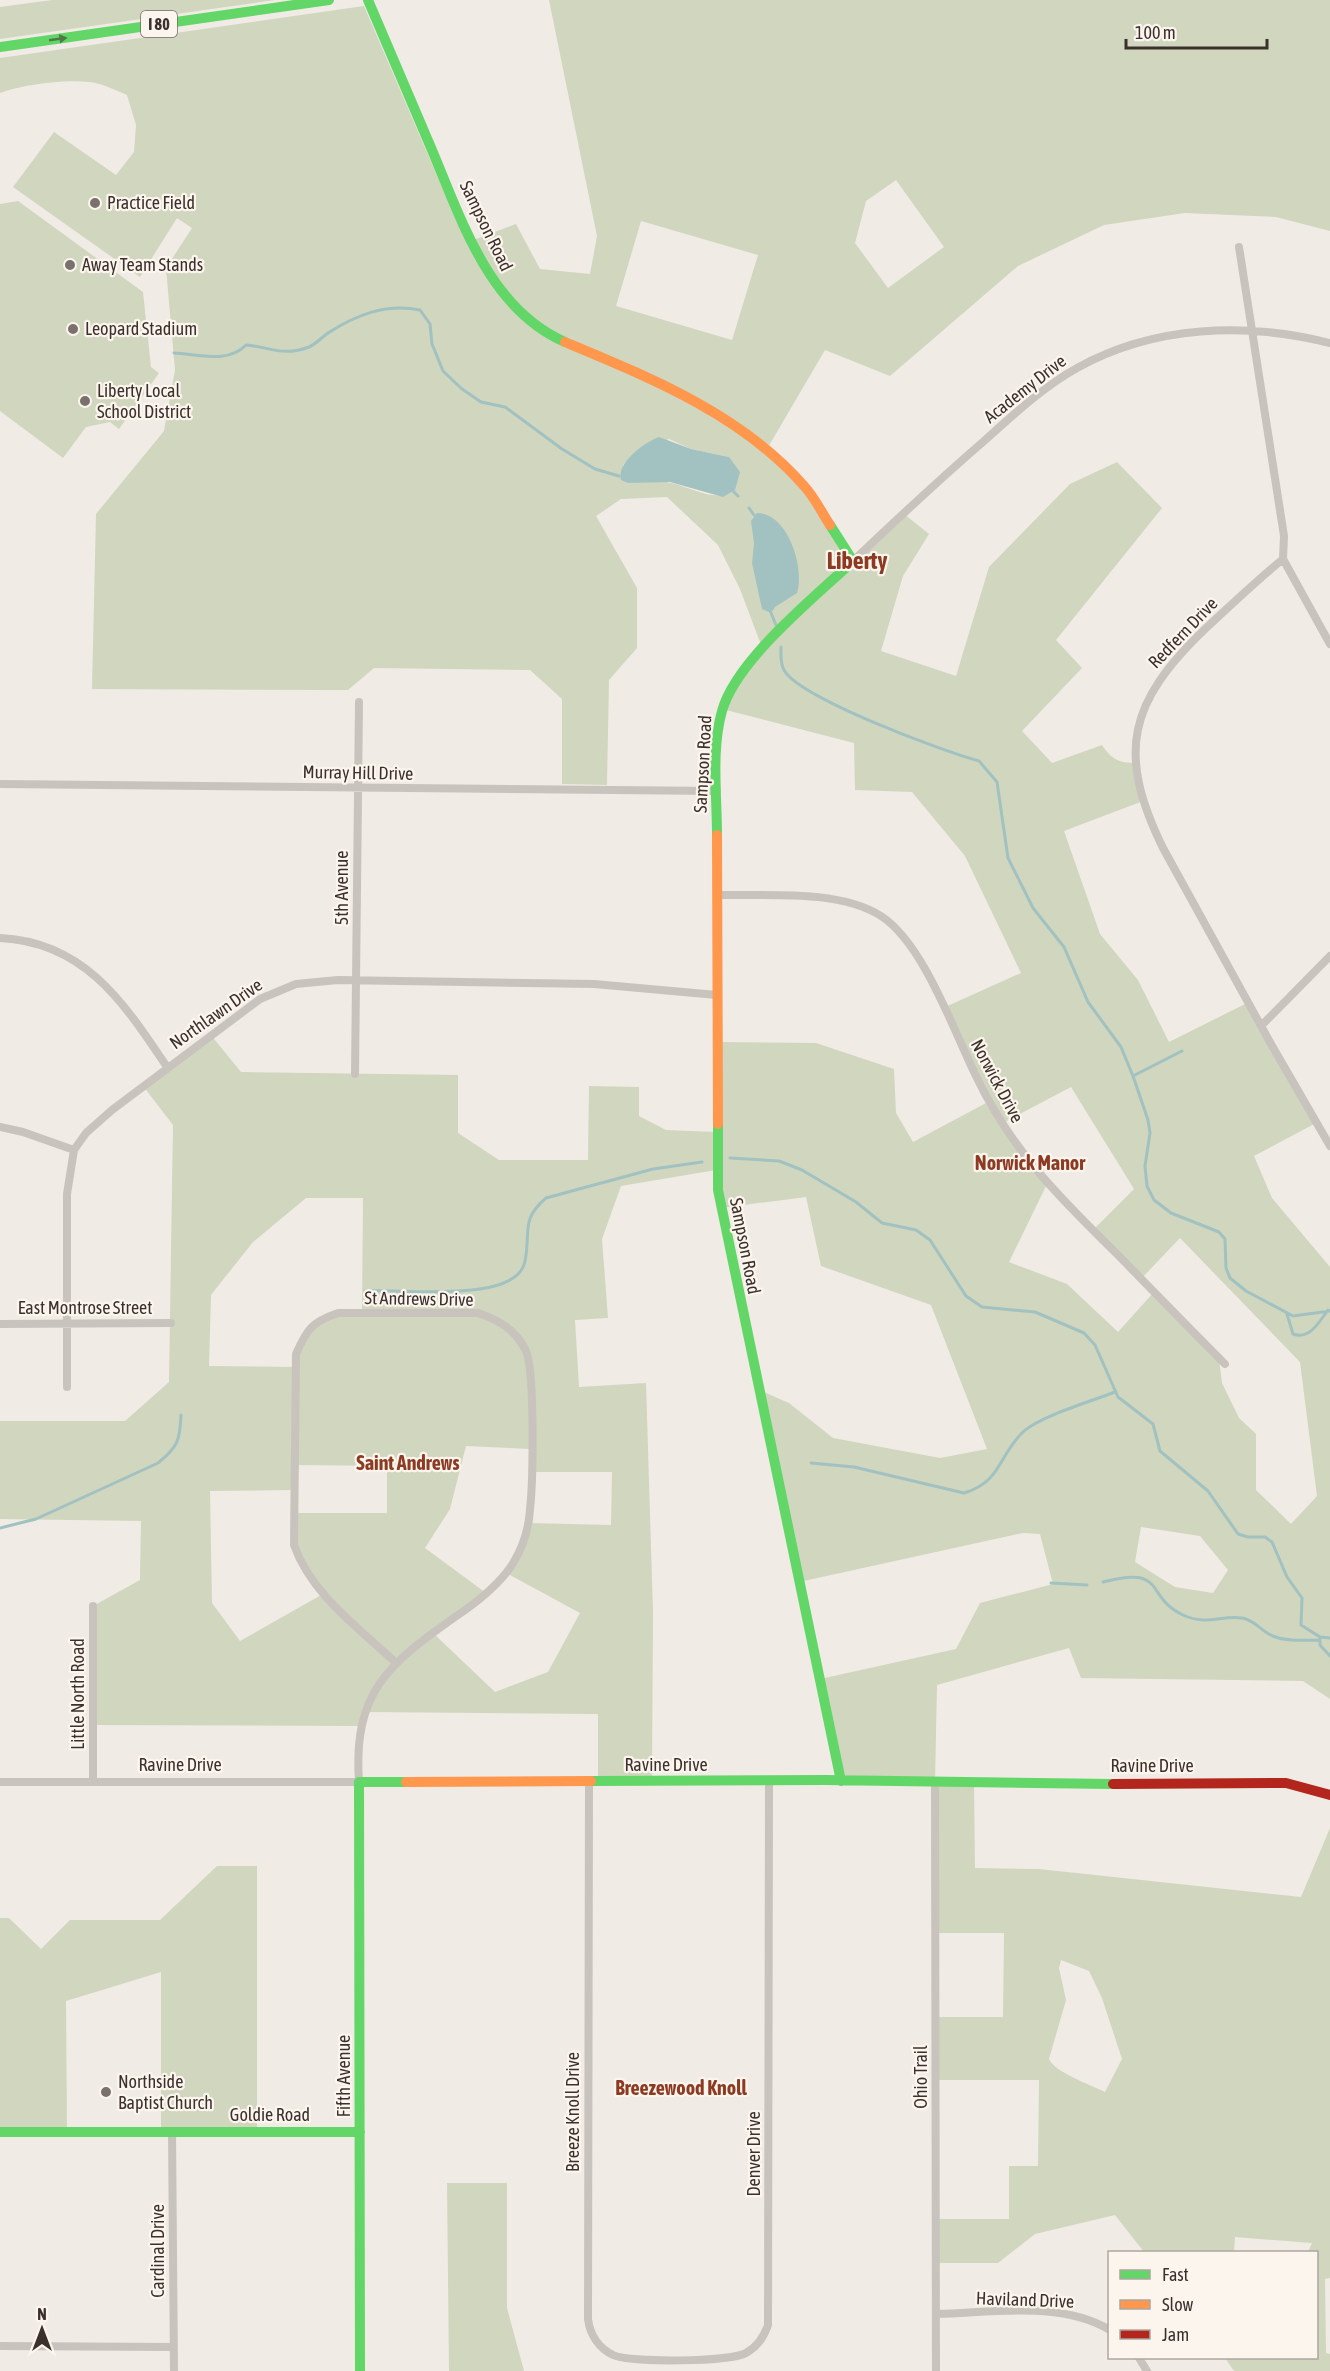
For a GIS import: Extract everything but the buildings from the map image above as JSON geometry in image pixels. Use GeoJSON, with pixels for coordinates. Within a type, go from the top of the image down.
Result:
{"type":"FeatureCollection","features":[{"type":"Feature","properties":{"kind":"main road","name":"Sampson Road"},"geometry":{"type":"LineString","coordinates":[[368,0],[474,248],[505,295],[528,318],[559,339],[587,353],[673,387],[765,447],[806,488],[853,561],[754,659],[730,688],[719,723],[717,791],[716,1170],[720,1208],[841,1781]]}},
{"type":"Feature","properties":{"kind":"main road","name":"I 80"},"geometry":{"type":"LineString","coordinates":[[0,47],[324,1]]}},
{"type":"Feature","properties":{"kind":"main road","name":"Ravine Drive"},"geometry":{"type":"LineString","coordinates":[[359,1782],[1286,1783],[1330,1795]]}},
{"type":"Feature","properties":{"kind":"main road","name":"Fifth Avenue"},"geometry":{"type":"LineString","coordinates":[[359,1782],[360,2371]]}},
{"type":"Feature","properties":{"kind":"main road","name":"Goldie Road"},"geometry":{"type":"LineString","coordinates":[[0,2132],[360,2132]]}},
{"type":"Feature","properties":{"kind":"street"},"geometry":{"type":"LineString","coordinates":[[1239,247],[1284,536],[1283,559],[1330,644]]}},
{"type":"Feature","properties":{"kind":"street","name":"Academy Drive"},"geometry":{"type":"LineString","coordinates":[[853,561],[1004,423],[1076,368],[1119,349],[1155,338],[1209,331],[1290,334],[1330,343]]}},
{"type":"Feature","properties":{"kind":"street","name":"Redfern Drive"},"geometry":{"type":"LineString","coordinates":[[1283,559],[1170,663],[1149,696],[1138,732],[1137,776],[1149,819],[1330,1146]]}},
{"type":"Feature","properties":{"kind":"street","name":"5th Avenue"},"geometry":{"type":"LineString","coordinates":[[356,1074],[359,702]]}},
{"type":"Feature","properties":{"kind":"street","name":"Murray Hill Drive"},"geometry":{"type":"LineString","coordinates":[[0,784],[717,791]]}},
{"type":"Feature","properties":{"kind":"street","name":"Norwick Drive"},"geometry":{"type":"LineString","coordinates":[[717,895],[846,901],[874,912],[893,925],[913,948],[988,1102],[1020,1152],[1047,1184],[1225,1364]]}},
{"type":"Feature","properties":{"kind":"street"},"geometry":{"type":"LineString","coordinates":[[0,938],[45,946],[65,954],[88,969],[126,1009],[167,1067]]}},
{"type":"Feature","properties":{"kind":"street"},"geometry":{"type":"LineString","coordinates":[[1262,1026],[1330,956]]}},
{"type":"Feature","properties":{"kind":"street","name":"Northlawn Drive"},"geometry":{"type":"LineString","coordinates":[[74,1150],[86,1133],[167,1067],[231,1019],[272,992],[306,983],[357,981],[594,984],[717,995]]}},
{"type":"Feature","properties":{"kind":"street"},"geometry":{"type":"LineString","coordinates":[[0,1127],[23,1132],[74,1150],[67,1194],[67,1388]]}},
{"type":"Feature","properties":{"kind":"street","name":"St Andrews Drive"},"geometry":{"type":"LineString","coordinates":[[359,1782],[357,1760],[365,1712],[379,1681],[396,1663],[475,1603],[497,1583],[512,1565],[523,1543],[530,1510],[531,1381],[527,1353],[514,1332],[496,1320],[478,1313],[339,1313],[317,1320],[305,1334],[296,1354],[294,1545],[301,1564],[316,1587],[396,1663]]}},
{"type":"Feature","properties":{"kind":"street","name":"East Montrose Street"},"geometry":{"type":"LineString","coordinates":[[0,1324],[171,1323]]}},
{"type":"Feature","properties":{"kind":"street","name":"Little North Road"},"geometry":{"type":"LineString","coordinates":[[93,1605],[93,1782]]}},
{"type":"Feature","properties":{"kind":"street","name":"Ravine Drive"},"geometry":{"type":"LineString","coordinates":[[0,1782],[359,1782]]}},
{"type":"Feature","properties":{"kind":"street","name":"Breeze Knoll Drive"},"geometry":{"type":"LineString","coordinates":[[589,1782],[589,2323],[601,2347],[626,2360],[689,2359]]}},
{"type":"Feature","properties":{"kind":"street","name":"Denver Drive"},"geometry":{"type":"LineString","coordinates":[[689,2359],[739,2357],[759,2342],[768,2325],[769,1782]]}},
{"type":"Feature","properties":{"kind":"street","name":"Ohio Trail"},"geometry":{"type":"LineString","coordinates":[[935,1783],[936,2371]]}},
{"type":"Feature","properties":{"kind":"street","name":"Cardinal Drive"},"geometry":{"type":"LineString","coordinates":[[172,2132],[174,2371]]}},
{"type":"Feature","properties":{"kind":"street","name":"Haviland Drive"},"geometry":{"type":"LineString","coordinates":[[936,2313],[1056,2313],[1086,2318],[1108,2329]]}},
{"type":"Feature","properties":{"kind":"street"},"geometry":{"type":"LineString","coordinates":[[0,2346],[173,2347]]}},
{"type":"Feature","properties":{"kind":"green space"},"geometry":{"type":"Polygon","coordinates":[[[52,0],[275,0],[0,39],[0,7],[52,0]]]}},
{"type":"Feature","properties":{"kind":"green space"},"geometry":{"type":"Polygon","coordinates":[[[549,0],[1330,0],[1330,231],[1276,217],[1185,213],[1104,225],[1018,266],[890,376],[825,350],[767,449],[785,464],[854,558],[904,514],[929,534],[903,576],[881,651],[956,676],[989,567],[1070,484],[1117,462],[1162,508],[1056,640],[1082,668],[1022,731],[1052,763],[1102,745],[1116,759],[1136,763],[1143,801],[1064,831],[1100,934],[1138,980],[1169,1042],[1249,1002],[1316,1123],[1254,1156],[1272,1198],[1330,1267],[1330,1699],[1303,1681],[1081,1678],[1069,1648],[937,1685],[935,1782],[974,1783],[975,1868],[1039,1869],[1301,1897],[1330,1828],[1330,2278],[1325,2279],[1326,2353],[1330,2354],[1330,2371],[1234,2371],[1226,2359],[1318,2359],[1318,2251],[1308,2251],[1312,2243],[1235,2237],[1234,2251],[1143,2251],[1115,2215],[1035,2234],[998,2263],[936,2263],[936,2219],[1009,2219],[1009,2166],[1038,2166],[1039,2080],[936,2080],[936,2017],[1003,2017],[1004,1933],[935,1933],[935,1783],[841,1781],[820,1679],[956,1649],[980,1603],[1053,1584],[1040,1534],[1023,1533],[799,1582],[757,1389],[789,1403],[833,1438],[940,1458],[987,1449],[931,1305],[821,1266],[806,1197],[720,1208],[716,1170],[621,1186],[602,1239],[608,1318],[575,1320],[579,1387],[646,1383],[653,1612],[652,1782],[598,1782],[598,1714],[365,1712],[362,1726],[93,1725],[93,1606],[140,1580],[141,1521],[0,1519],[0,1421],[125,1421],[169,1382],[173,1125],[143,1086],[210,1034],[241,1072],[458,1075],[458,1133],[499,1160],[588,1160],[589,1086],[639,1087],[639,1116],[666,1130],[716,1132],[717,1042],[816,1043],[894,1069],[896,1113],[913,1142],[988,1102],[943,1008],[1021,973],[965,856],[912,792],[855,790],[854,743],[722,709],[763,650],[740,589],[718,545],[667,497],[621,499],[596,516],[637,588],[637,648],[609,680],[607,785],[562,784],[562,699],[530,670],[374,668],[348,690],[92,689],[96,514],[164,431],[175,370],[166,268],[192,228],[177,218],[140,277],[13,187],[54,132],[116,175],[134,152],[136,125],[127,95],[100,84],[78,81],[50,82],[0,93],[0,58],[364,6],[457,222],[476,259],[471,241],[516,224],[540,269],[590,274],[597,236],[549,0]],[[896,180],[866,201],[855,243],[888,288],[944,247],[896,180]],[[641,221],[616,306],[732,340],[758,255],[641,221]],[[669,439],[638,451],[623,465],[628,483],[666,482],[712,495],[728,494],[735,490],[729,457],[691,449],[669,439]],[[1071,1087],[1001,1124],[1047,1184],[1009,1262],[1067,1284],[1118,1332],[1154,1292],[1219,1359],[1222,1383],[1239,1418],[1256,1434],[1256,1490],[1291,1524],[1317,1496],[1300,1362],[1180,1238],[1141,1279],[1093,1230],[1134,1189],[1071,1087]],[[306,1198],[253,1242],[211,1295],[209,1366],[295,1367],[305,1338],[315,1324],[323,1320],[362,1313],[363,1198],[306,1198]],[[466,1446],[450,1509],[425,1548],[486,1593],[433,1633],[495,1692],[548,1672],[580,1613],[506,1573],[512,1565],[527,1523],[611,1525],[612,1472],[531,1472],[530,1449],[466,1446]],[[294,1465],[294,1490],[210,1491],[212,1603],[240,1641],[323,1594],[295,1548],[294,1513],[387,1513],[387,1466],[294,1465]],[[1141,1527],[1135,1562],[1175,1587],[1213,1593],[1228,1570],[1200,1536],[1141,1527]],[[1061,1960],[1059,1968],[1066,2000],[1049,2059],[1058,2069],[1105,2092],[1122,2059],[1102,1998],[1089,1971],[1061,1960]]]}},
{"type":"Feature","properties":{"kind":"green space","name":"Leopard Stadium"},"geometry":{"type":"Polygon","coordinates":[[[18,201],[143,292],[151,367],[159,373],[119,429],[110,422],[86,427],[63,458],[0,411],[0,204],[18,201]]]}},
{"type":"Feature","properties":{"kind":"green space"},"geometry":{"type":"Polygon","coordinates":[[[217,1866],[257,1866],[257,2132],[161,2132],[161,1972],[66,2001],[67,2132],[0,2132],[0,1918],[9,1918],[41,1949],[70,1920],[160,1920],[217,1866]]]}},
{"type":"Feature","properties":{"kind":"green space"},"geometry":{"type":"Polygon","coordinates":[[[447,2183],[507,2183],[507,2308],[524,2371],[449,2371],[447,2183]]]}},
{"type":"Feature","properties":{"kind":"water"},"geometry":{"type":"Polygon","coordinates":[[[659,437],[691,449],[729,457],[740,472],[735,490],[723,497],[670,482],[628,483],[621,480],[621,473],[627,460],[646,443],[659,437]]]}},
{"type":"Feature","properties":{"kind":"water"},"geometry":{"type":"Polygon","coordinates":[[[757,513],[768,515],[785,532],[792,544],[798,570],[797,593],[775,607],[771,613],[762,609],[752,563],[754,543],[751,521],[757,513]]]}},
{"type":"Feature","properties":{"kind":"waterway"},"geometry":{"type":"LineString","coordinates":[[174,353],[222,356],[239,351],[246,345],[284,351],[300,350],[312,346],[328,333],[360,316],[383,309],[420,310],[430,324],[432,344],[443,371],[462,389],[481,402],[505,407],[562,449],[595,469],[619,476]]}},
{"type":"Feature","properties":{"kind":"waterway"},"geometry":{"type":"LineString","coordinates":[[733,491],[738,496]]}},
{"type":"Feature","properties":{"kind":"waterway"},"geometry":{"type":"LineString","coordinates":[[749,508],[754,515]]}},
{"type":"Feature","properties":{"kind":"waterway"},"geometry":{"type":"LineString","coordinates":[[771,613],[776,625]]}},
{"type":"Feature","properties":{"kind":"waterway"},"geometry":{"type":"LineString","coordinates":[[781,647],[781,661],[784,670],[795,682],[816,695],[874,723],[979,761],[997,782],[1008,858],[1033,908],[1064,947],[1088,1002],[1121,1047],[1133,1076],[1148,1120],[1150,1133],[1145,1166],[1147,1186],[1154,1200],[1171,1213],[1219,1232],[1225,1239],[1226,1268],[1230,1278],[1246,1291],[1293,1316],[1330,1311]]}},
{"type":"Feature","properties":{"kind":"waterway"},"geometry":{"type":"LineString","coordinates":[[1133,1076],[1182,1051]]}},
{"type":"Feature","properties":{"kind":"waterway"},"geometry":{"type":"LineString","coordinates":[[730,1158],[779,1161],[802,1170],[856,1202],[882,1223],[916,1230],[930,1240],[966,1296],[982,1307],[1035,1312],[1084,1333],[1095,1345],[1118,1397],[1153,1424],[1160,1451],[1208,1491],[1238,1534],[1248,1537],[1265,1537],[1272,1542],[1287,1577],[1302,1598],[1301,1625],[1320,1637],[1320,1645],[1330,1656]]}},
{"type":"Feature","properties":{"kind":"waterway"},"geometry":{"type":"LineString","coordinates":[[365,1291],[455,1291],[502,1284],[517,1275],[525,1261],[530,1220],[546,1198],[653,1169],[702,1162]]}},
{"type":"Feature","properties":{"kind":"waterway"},"geometry":{"type":"LineString","coordinates":[[1287,1314],[1293,1334],[1299,1335],[1314,1329],[1328,1310]]}},
{"type":"Feature","properties":{"kind":"waterway"},"geometry":{"type":"LineString","coordinates":[[811,1463],[854,1467],[964,1493],[986,1482],[1016,1440],[1032,1425],[1054,1414],[1115,1392]]}},
{"type":"Feature","properties":{"kind":"waterway"},"geometry":{"type":"LineString","coordinates":[[0,1528],[36,1519],[158,1463],[177,1442],[181,1415]]}},
{"type":"Feature","properties":{"kind":"waterway"},"geometry":{"type":"LineString","coordinates":[[1103,1582],[1137,1577],[1147,1580],[1171,1608],[1183,1615],[1199,1620],[1242,1618],[1278,1638],[1319,1640]]}},
{"type":"Feature","properties":{"kind":"waterway"},"geometry":{"type":"LineString","coordinates":[[1051,1583],[1087,1585]]}},
{"type":"Feature","properties":{"kind":"waterway"},"geometry":{"type":"LineString","coordinates":[[1320,1637],[1330,1638]]}},
{"type":"Feature","properties":{"kind":"traffic: fast"},"geometry":{"type":"LineString","coordinates":[[0,47],[329,0]]}},
{"type":"Feature","properties":{"kind":"traffic: fast"},"geometry":{"type":"LineString","coordinates":[[368,0],[452,200],[479,257],[515,307],[538,327],[565,342]]}},
{"type":"Feature","properties":{"kind":"traffic: fast"},"geometry":{"type":"LineString","coordinates":[[717,835],[715,773],[722,711],[730,691],[759,651],[798,611],[853,561],[830,525]]}},
{"type":"Feature","properties":{"kind":"traffic: fast"},"geometry":{"type":"LineString","coordinates":[[718,1124],[718,1190],[841,1781]]}},
{"type":"Feature","properties":{"kind":"traffic: fast"},"geometry":{"type":"LineString","coordinates":[[591,1781],[826,1780],[1113,1784]]}},
{"type":"Feature","properties":{"kind":"traffic: fast"},"geometry":{"type":"LineString","coordinates":[[360,2371],[359,1782],[406,1782]]}},
{"type":"Feature","properties":{"kind":"traffic: fast"},"geometry":{"type":"LineString","coordinates":[[0,2132],[360,2132]]}},
{"type":"Feature","properties":{"kind":"traffic: slow"},"geometry":{"type":"LineString","coordinates":[[565,342],[694,401],[753,439],[809,491],[830,525]]}},
{"type":"Feature","properties":{"kind":"traffic: slow"},"geometry":{"type":"LineString","coordinates":[[717,835],[718,1124]]}},
{"type":"Feature","properties":{"kind":"traffic: slow"},"geometry":{"type":"LineString","coordinates":[[406,1782],[591,1781]]}},
{"type":"Feature","properties":{"kind":"traffic: jam"},"geometry":{"type":"LineString","coordinates":[[1113,1784],[1286,1783],[1330,1795]]}},
{"type":"Feature","properties":{"kind":"place","name":"Practice Field"},"geometry":{"type":"Point","coordinates":[95,203]}},
{"type":"Feature","properties":{"kind":"place","name":"Away Team Stands"},"geometry":{"type":"Point","coordinates":[70,265]}},
{"type":"Feature","properties":{"kind":"place","name":"Leopard Stadium"},"geometry":{"type":"Point","coordinates":[73,329]}},
{"type":"Feature","properties":{"kind":"place","name":"Liberty Local School District"},"geometry":{"type":"Point","coordinates":[85,401]}},
{"type":"Feature","properties":{"kind":"place","name":"Northside Baptist Church"},"geometry":{"type":"Point","coordinates":[106,2092]}},
{"type":"Feature","properties":{"kind":"district","name":"Liberty"},"geometry":{"type":"Point","coordinates":[857,561]}},
{"type":"Feature","properties":{"kind":"district","name":"Norwick Manor"},"geometry":{"type":"Point","coordinates":[1030,1163]}},
{"type":"Feature","properties":{"kind":"district","name":"Saint Andrews"},"geometry":{"type":"Point","coordinates":[408,1463]}},
{"type":"Feature","properties":{"kind":"district","name":"Breezewood Knoll"},"geometry":{"type":"Point","coordinates":[681,2088]}}]}
